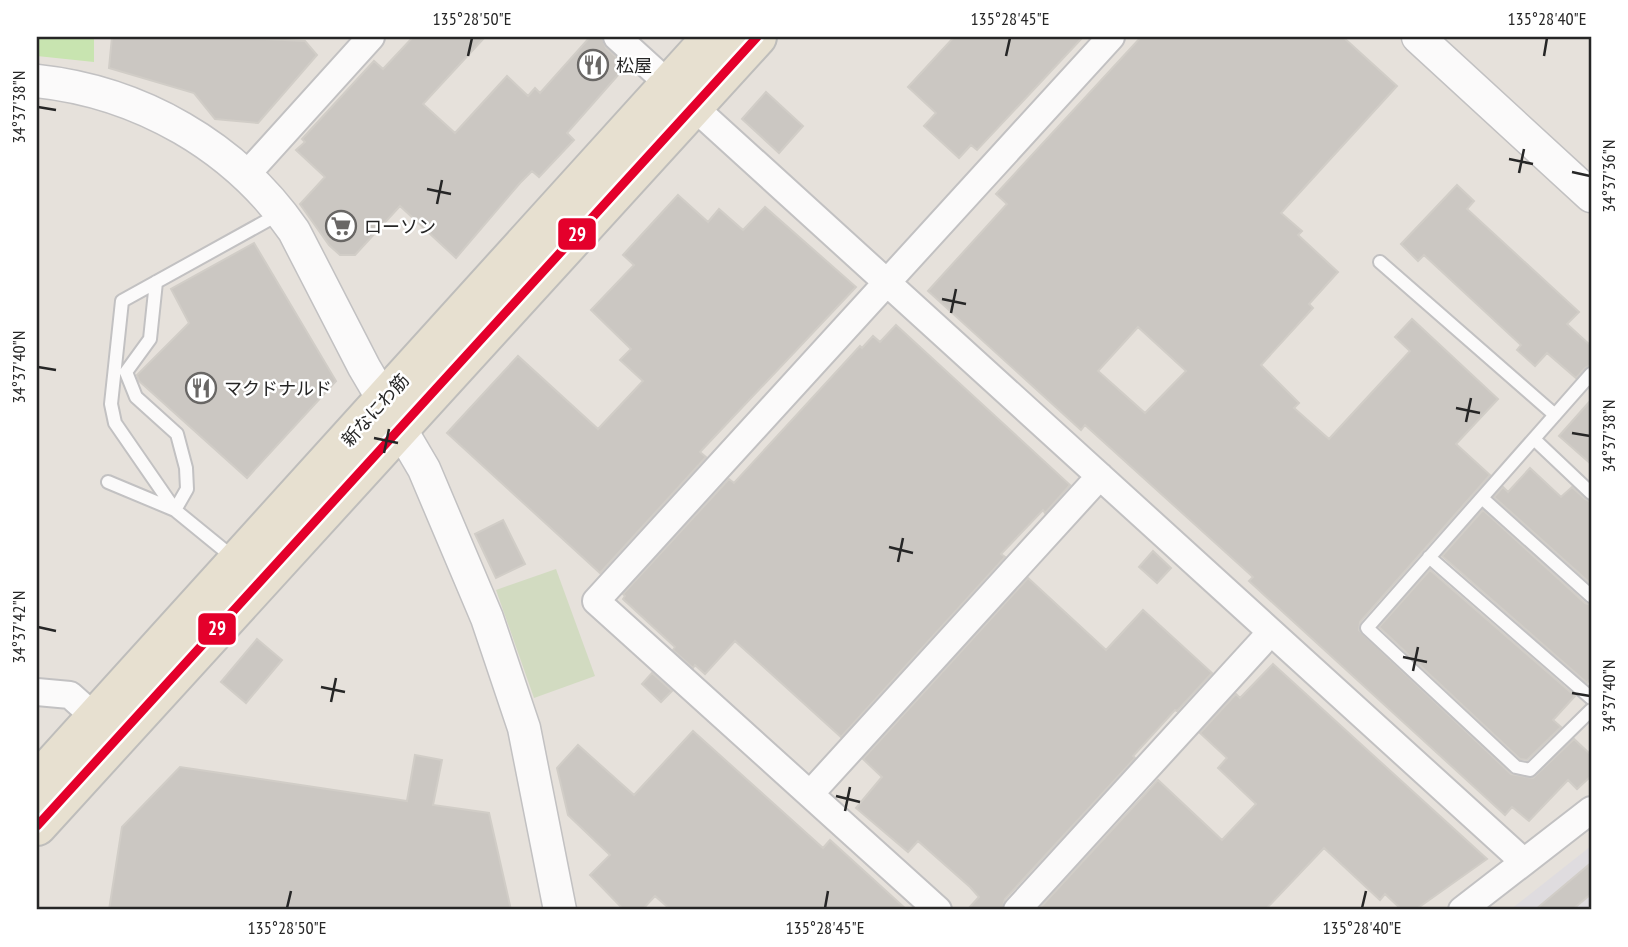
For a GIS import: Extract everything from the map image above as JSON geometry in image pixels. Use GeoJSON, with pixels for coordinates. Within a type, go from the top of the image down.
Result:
{"type":"FeatureCollection","features":[{"type":"Feature","properties":{"kind":"main road","name":"新なにわ筋"},"geometry":{"type":"LineString","coordinates":[[682,94],[712,37]]}},
{"type":"Feature","properties":{"kind":"main road","name":"新なにわ筋"},"geometry":{"type":"LineString","coordinates":[[37,782],[107,727],[682,94],[757,37]]}},
{"type":"Feature","properties":{"kind":"main road","name":"新なにわ筋"},"geometry":{"type":"LineString","coordinates":[[37,826],[107,727],[237,561],[392,414]]}},
{"type":"Feature","properties":{"kind":"street"},"geometry":{"type":"LineString","coordinates":[[247,174],[371,37]]}},
{"type":"Feature","properties":{"kind":"street"},"geometry":{"type":"LineString","coordinates":[[617,37],[1524,862]]}},
{"type":"Feature","properties":{"kind":"street"},"geometry":{"type":"LineString","coordinates":[[937,910],[596,600],[1111,37]]}},
{"type":"Feature","properties":{"kind":"street"},"geometry":{"type":"LineString","coordinates":[[1418,37],[1591,196]]}},
{"type":"Feature","properties":{"kind":"street"},"geometry":{"type":"LineString","coordinates":[[37,81],[106,94],[159,115],[225,156],[247,174],[294,230],[364,367],[424,469],[487,618],[524,728],[560,910]]}},
{"type":"Feature","properties":{"kind":"street"},"geometry":{"type":"LineString","coordinates":[[810,794],[1100,476]]}},
{"type":"Feature","properties":{"kind":"street"},"geometry":{"type":"LineString","coordinates":[[1017,910],[1271,632]]}},
{"type":"Feature","properties":{"kind":"street"},"geometry":{"type":"LineString","coordinates":[[37,692],[70,695],[107,727]]}},
{"type":"Feature","properties":{"kind":"street"},"geometry":{"type":"LineString","coordinates":[[1462,910],[1591,810]]}},
{"type":"Feature","properties":{"kind":"lane"},"geometry":{"type":"LineString","coordinates":[[237,561],[176,510],[116,423],[111,404],[122,301],[281,212]]}},
{"type":"Feature","properties":{"kind":"lane"},"geometry":{"type":"LineString","coordinates":[[1380,262],[1555,415]]}},
{"type":"Feature","properties":{"kind":"lane"},"geometry":{"type":"LineString","coordinates":[[156,282],[150,340],[126,372],[136,397],[177,434],[186,468],[187,489],[176,510]]}},
{"type":"Feature","properties":{"kind":"lane"},"geometry":{"type":"LineString","coordinates":[[1591,374],[1367,628],[1516,767],[1530,770],[1591,710]]}},
{"type":"Feature","properties":{"kind":"lane"},"geometry":{"type":"LineString","coordinates":[[1534,439],[1591,493]]}},
{"type":"Feature","properties":{"kind":"lane"},"geometry":{"type":"LineString","coordinates":[[108,482],[176,510]]}},
{"type":"Feature","properties":{"kind":"lane"},"geometry":{"type":"LineString","coordinates":[[1482,498],[1591,596]]}},
{"type":"Feature","properties":{"kind":"lane"},"geometry":{"type":"LineString","coordinates":[[1429,557],[1591,698]]}},
{"type":"Feature","properties":{"kind":"shaded area"},"geometry":{"type":"Polygon","coordinates":[[[1591,846],[1591,910],[1510,910],[1591,846]]]}},
{"type":"Feature","properties":{"kind":"green space"},"geometry":{"type":"Polygon","coordinates":[[[37,37],[94,37],[94,62],[37,56],[37,37]]]}},
{"type":"Feature","properties":{"kind":"green space"},"geometry":{"type":"Polygon","coordinates":[[[556,569],[595,676],[534,698],[496,590],[556,569]]]}},
{"type":"Feature","properties":{"kind":"building"},"geometry":{"type":"Polygon","coordinates":[[[112,37],[223,37],[305,41],[317,55],[258,123],[215,119],[194,93],[109,68],[112,37]]]}},
{"type":"Feature","properties":{"kind":"building"},"geometry":{"type":"Polygon","coordinates":[[[413,37],[485,37],[423,104],[455,133],[507,76],[528,96],[535,88],[540,93],[590,37],[602,37],[606,48],[626,66],[567,133],[574,140],[539,177],[532,171],[520,183],[456,258],[400,206],[355,255],[340,255],[329,245],[300,204],[325,177],[296,150],[305,142],[302,139],[374,61],[383,69],[413,37]]]}},
{"type":"Feature","properties":{"kind":"building"},"geometry":{"type":"Polygon","coordinates":[[[954,37],[1083,37],[977,150],[971,145],[959,158],[924,126],[936,113],[908,87],[954,37]]]}},
{"type":"Feature","properties":{"kind":"building"},"geometry":{"type":"Polygon","coordinates":[[[1141,37],[1343,37],[1397,86],[1281,213],[1302,231],[1298,235],[1338,272],[1309,304],[1313,308],[1261,365],[1299,403],[1294,408],[1329,439],[1410,351],[1395,337],[1412,319],[1498,399],[1456,444],[1490,475],[1360,622],[1359,630],[1511,774],[1533,778],[1574,739],[1591,755],[1591,776],[1577,789],[1568,780],[1529,821],[1512,807],[1505,815],[1249,581],[1253,577],[1085,425],[1081,430],[928,291],[1007,204],[996,194],[1141,37]],[[1138,327],[1098,371],[1145,413],[1186,371],[1138,327]]]}},
{"type":"Feature","properties":{"kind":"building"},"geometry":{"type":"Polygon","coordinates":[[[766,92],[803,126],[779,153],[742,119],[766,92]]]}},
{"type":"Feature","properties":{"kind":"building"},"geometry":{"type":"Polygon","coordinates":[[[1457,185],[1474,201],[1467,209],[1579,312],[1567,324],[1591,346],[1591,365],[1576,378],[1547,353],[1535,366],[1517,350],[1521,345],[1424,255],[1418,261],[1401,244],[1457,185]]]}},
{"type":"Feature","properties":{"kind":"building"},"geometry":{"type":"Polygon","coordinates":[[[678,195],[708,222],[719,209],[743,230],[765,207],[856,287],[700,452],[706,457],[600,573],[447,433],[518,356],[598,429],[643,381],[620,360],[631,349],[591,310],[634,265],[623,255],[678,195]]]}},
{"type":"Feature","properties":{"kind":"building"},"geometry":{"type":"Polygon","coordinates":[[[254,243],[336,381],[247,478],[139,381],[137,375],[189,323],[171,289],[254,243]]]}},
{"type":"Feature","properties":{"kind":"building"},"geometry":{"type":"Polygon","coordinates":[[[896,325],[1070,485],[1045,513],[1043,510],[1001,554],[1005,557],[841,737],[735,641],[705,674],[695,665],[693,668],[673,650],[675,647],[623,599],[623,594],[729,479],[734,483],[860,346],[862,348],[873,336],[880,342],[896,325]]]}},
{"type":"Feature","properties":{"kind":"building"},"geometry":{"type":"Polygon","coordinates":[[[1591,400],[1591,464],[1559,436],[1591,400]]]}},
{"type":"Feature","properties":{"kind":"building"},"geometry":{"type":"Polygon","coordinates":[[[1530,468],[1561,497],[1572,487],[1591,502],[1591,584],[1494,497],[1503,487],[1508,492],[1530,468]]]}},
{"type":"Feature","properties":{"kind":"building"},"geometry":{"type":"Polygon","coordinates":[[[1483,510],[1585,603],[1591,605],[1591,677],[1587,683],[1442,556],[1483,510]]]}},
{"type":"Feature","properties":{"kind":"building"},"geometry":{"type":"Polygon","coordinates":[[[503,520],[525,564],[496,578],[475,534],[503,520]]]}},
{"type":"Feature","properties":{"kind":"building"},"geometry":{"type":"Polygon","coordinates":[[[1153,551],[1171,568],[1157,583],[1139,567],[1153,551]]]}},
{"type":"Feature","properties":{"kind":"building"},"geometry":{"type":"Polygon","coordinates":[[[1430,570],[1575,696],[1553,720],[1561,727],[1527,760],[1520,759],[1379,627],[1430,570]]]}},
{"type":"Feature","properties":{"kind":"building"},"geometry":{"type":"Polygon","coordinates":[[[1028,578],[1106,650],[1143,610],[1212,673],[1177,711],[1175,710],[1133,756],[1135,758],[1005,899],[1002,910],[967,910],[979,897],[970,887],[918,841],[908,852],[856,808],[882,777],[863,759],[1028,578]]]}},
{"type":"Feature","properties":{"kind":"building"},"geometry":{"type":"Polygon","coordinates":[[[257,639],[282,660],[246,703],[221,682],[257,639]]]}},
{"type":"Feature","properties":{"kind":"building"},"geometry":{"type":"Polygon","coordinates":[[[1273,664],[1487,859],[1415,910],[1402,910],[1385,894],[1380,900],[1324,848],[1265,910],[1038,910],[1158,780],[1222,840],[1256,804],[1218,768],[1227,758],[1200,733],[1236,694],[1240,698],[1273,664]]]}},
{"type":"Feature","properties":{"kind":"building"},"geometry":{"type":"Polygon","coordinates":[[[652,673],[672,691],[661,702],[642,684],[652,673]]]}},
{"type":"Feature","properties":{"kind":"building"},"geometry":{"type":"Polygon","coordinates":[[[693,731],[823,848],[830,840],[907,910],[671,910],[655,896],[642,910],[624,910],[590,875],[610,855],[568,815],[557,768],[578,745],[634,795],[693,731]]]}},
{"type":"Feature","properties":{"kind":"building"},"geometry":{"type":"Polygon","coordinates":[[[415,755],[442,760],[433,805],[489,813],[511,910],[109,910],[122,827],[180,767],[407,801],[415,755]]]}},
{"type":"Feature","properties":{"kind":"building"},"geometry":{"type":"Polygon","coordinates":[[[1591,863],[1591,894],[1572,910],[1535,910],[1591,863]]]}},
{"type":"Feature","properties":{"kind":"transit line","name":"29"},"geometry":{"type":"LineString","coordinates":[[37,826],[757,37]]}},
{"type":"Feature","properties":{"kind":"place","name":"松屋"},"geometry":{"type":"Point","coordinates":[593,65]}},
{"type":"Feature","properties":{"kind":"place","name":"ローソン"},"geometry":{"type":"Point","coordinates":[341,226]}},
{"type":"Feature","properties":{"kind":"place","name":"マクドナルド"},"geometry":{"type":"Point","coordinates":[201,388]}}]}
